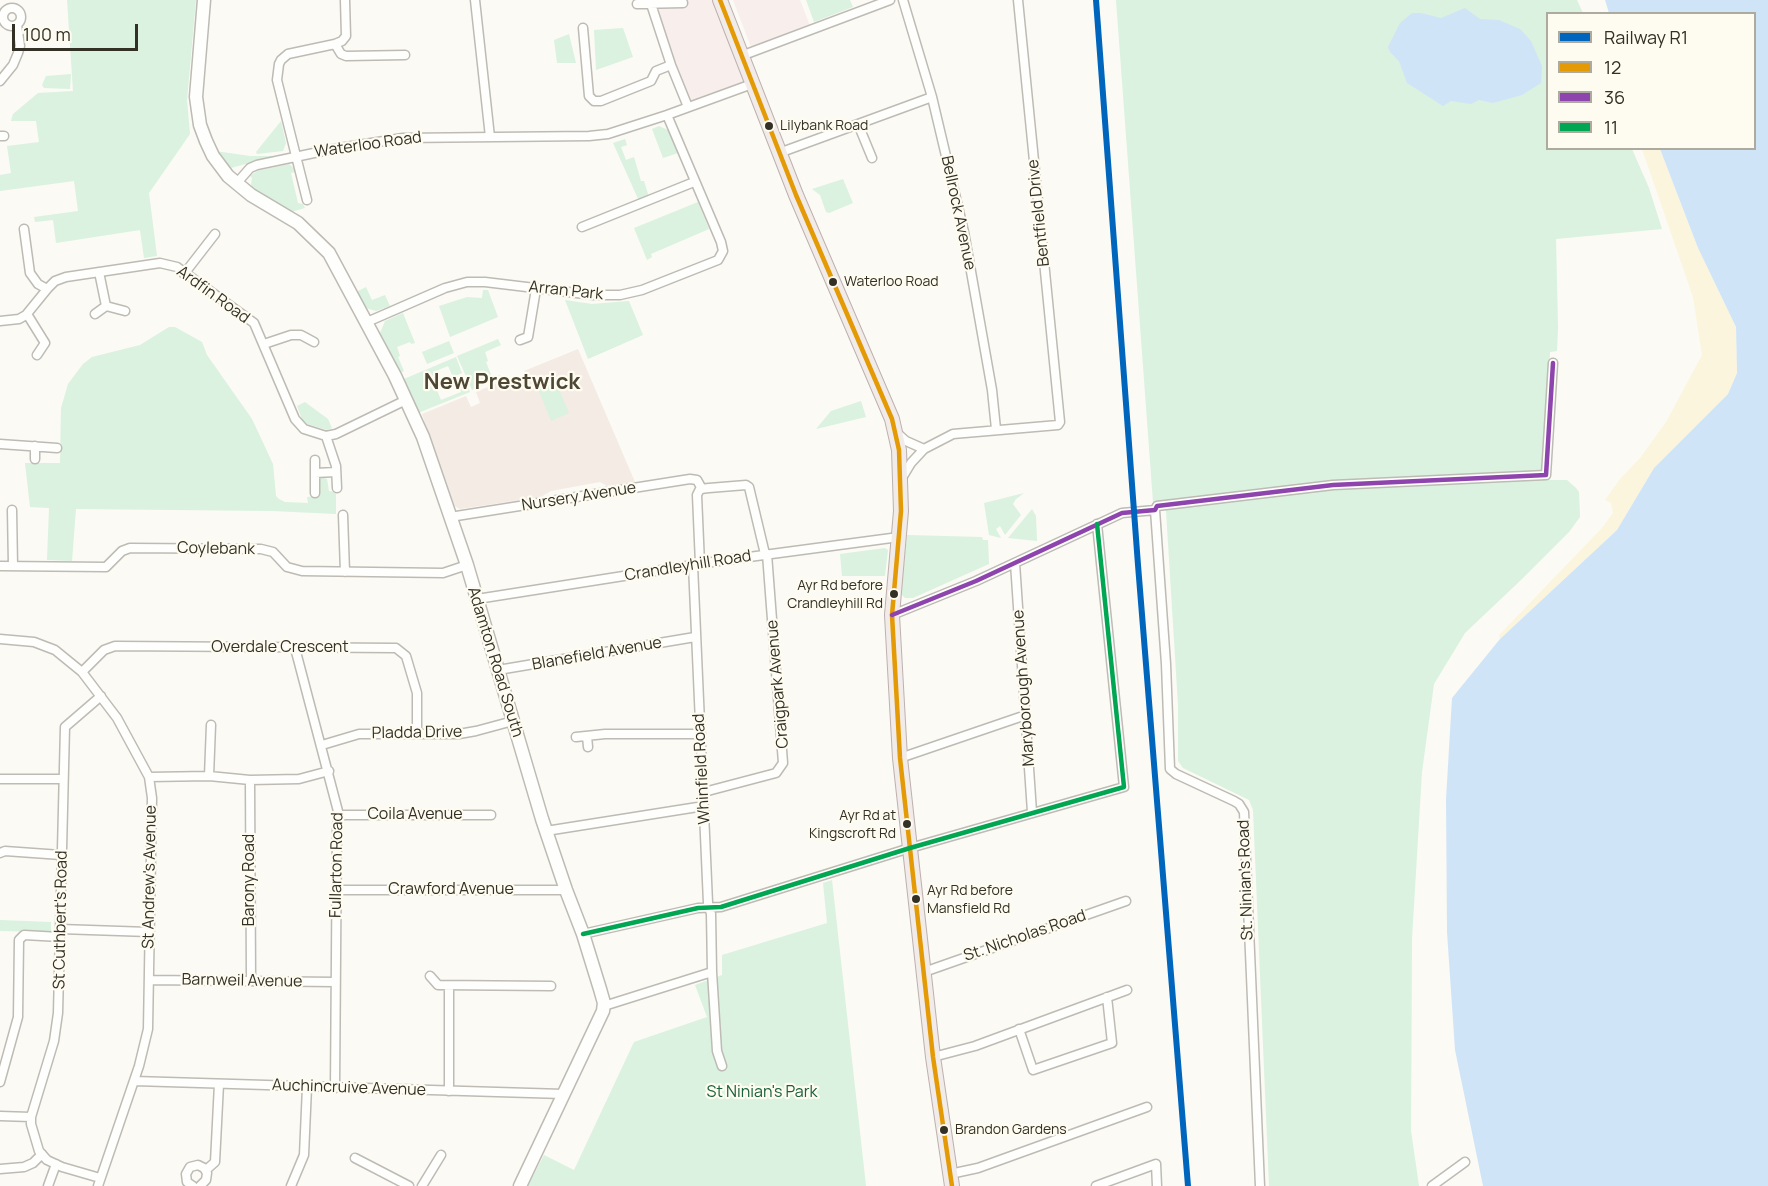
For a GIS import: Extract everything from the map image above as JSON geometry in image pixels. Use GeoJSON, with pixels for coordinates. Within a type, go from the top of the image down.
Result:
{"type":"FeatureCollection","features":[{"type":"Feature","properties":{"kind":"main road"},"geometry":{"type":"LineString","coordinates":[[720,0],[779,153],[892,419],[895,432],[902,479],[892,615],[900,758],[933,1057],[951,1180]]}},
{"type":"Feature","properties":{"kind":"street","name":"Adamton Road South"},"geometry":{"type":"LineString","coordinates":[[204,0],[196,81],[197,111],[203,134],[213,156],[236,184],[298,223],[329,253],[406,400],[423,437],[467,566],[546,831],[583,934],[604,1006]]}},
{"type":"Feature","properties":{"kind":"street"},"geometry":{"type":"LineString","coordinates":[[307,200],[277,80],[281,60],[288,54],[342,41],[346,36],[345,0]]}},
{"type":"Feature","properties":{"kind":"street"},"geometry":{"type":"LineString","coordinates":[[475,0],[490,137]]}},
{"type":"Feature","properties":{"kind":"street"},"geometry":{"type":"LineString","coordinates":[[741,56],[890,0]]}},
{"type":"Feature","properties":{"kind":"street","name":"Bellrock Avenue"},"geometry":{"type":"LineString","coordinates":[[903,0],[932,97],[964,232],[992,390],[996,429]]}},
{"type":"Feature","properties":{"kind":"street","name":"Bentfield Drive"},"geometry":{"type":"LineString","coordinates":[[996,429],[1058,425],[1060,422],[1018,0]]}},
{"type":"Feature","properties":{"kind":"street"},"geometry":{"type":"LineString","coordinates":[[637,4],[683,3]]}},
{"type":"Feature","properties":{"kind":"street"},"geometry":{"type":"LineString","coordinates":[[0,81],[13,65],[20,46],[17,25],[21,15],[11,4],[4,11],[1,19],[7,26],[17,25]]}},
{"type":"Feature","properties":{"kind":"street"},"geometry":{"type":"LineString","coordinates":[[651,4],[671,65],[688,107]]}},
{"type":"Feature","properties":{"kind":"street"},"geometry":{"type":"LineString","coordinates":[[583,28],[589,96],[594,101],[601,101],[651,81],[656,71],[671,65]]}},
{"type":"Feature","properties":{"kind":"street"},"geometry":{"type":"LineString","coordinates":[[335,44],[341,54],[346,56],[405,54]]}},
{"type":"Feature","properties":{"kind":"street","name":"Waterloo Road"},"geometry":{"type":"LineString","coordinates":[[236,184],[250,168],[295,156],[403,138],[608,134],[752,84]]}},
{"type":"Feature","properties":{"kind":"street"},"geometry":{"type":"LineString","coordinates":[[779,153],[932,97]]}},
{"type":"Feature","properties":{"kind":"street","name":"Arran Park"},"geometry":{"type":"LineString","coordinates":[[366,322],[445,288],[467,282],[485,282],[600,296],[620,295],[642,290],[718,260],[723,251],[722,242],[694,182],[667,115]]}},
{"type":"Feature","properties":{"kind":"street"},"geometry":{"type":"LineString","coordinates":[[858,124],[872,158]]}},
{"type":"Feature","properties":{"kind":"street"},"geometry":{"type":"LineString","coordinates":[[582,227],[694,182]]}},
{"type":"Feature","properties":{"kind":"street"},"geometry":{"type":"LineString","coordinates":[[24,229],[30,273],[38,284],[47,289]]}},
{"type":"Feature","properties":{"kind":"street"},"geometry":{"type":"LineString","coordinates":[[184,274],[215,234]]}},
{"type":"Feature","properties":{"kind":"street","name":"Ardfin Road"},"geometry":{"type":"LineString","coordinates":[[27,314],[47,289],[56,281],[66,277],[160,263],[177,267],[254,323],[298,424],[309,432],[326,436]]}},
{"type":"Feature","properties":{"kind":"street"},"geometry":{"type":"LineString","coordinates":[[99,272],[106,306]]}},
{"type":"Feature","properties":{"kind":"street"},"geometry":{"type":"LineString","coordinates":[[520,340],[528,337],[536,289]]}},
{"type":"Feature","properties":{"kind":"street"},"geometry":{"type":"LineString","coordinates":[[94,314],[106,306],[125,311]]}},
{"type":"Feature","properties":{"kind":"street"},"geometry":{"type":"LineString","coordinates":[[0,321],[19,319],[27,314],[45,343],[37,355]]}},
{"type":"Feature","properties":{"kind":"street"},"geometry":{"type":"LineString","coordinates":[[264,344],[291,335],[301,335],[314,342]]}},
{"type":"Feature","properties":{"kind":"street"},"geometry":{"type":"LineString","coordinates":[[892,615],[1015,563],[1122,513],[1155,510],[1157,506],[1333,485],[1546,475],[1553,363]]}},
{"type":"Feature","properties":{"kind":"street"},"geometry":{"type":"LineString","coordinates":[[337,488],[336,466],[326,436],[336,434],[406,400]]}},
{"type":"Feature","properties":{"kind":"street"},"geometry":{"type":"LineString","coordinates":[[902,479],[911,463],[924,449],[953,434],[996,429]]}},
{"type":"Feature","properties":{"kind":"street"},"geometry":{"type":"LineString","coordinates":[[895,432],[906,441],[924,449]]}},
{"type":"Feature","properties":{"kind":"street"},"geometry":{"type":"LineString","coordinates":[[0,444],[57,448]]}},
{"type":"Feature","properties":{"kind":"street"},"geometry":{"type":"LineString","coordinates":[[35,446],[35,459]]}},
{"type":"Feature","properties":{"kind":"street"},"geometry":{"type":"LineString","coordinates":[[315,460],[315,492]]}},
{"type":"Feature","properties":{"kind":"street"},"geometry":{"type":"LineString","coordinates":[[315,473],[336,472]]}},
{"type":"Feature","properties":{"kind":"street","name":"Nursery Avenue"},"geometry":{"type":"LineString","coordinates":[[450,517],[690,479],[697,480],[702,489]]}},
{"type":"Feature","properties":{"kind":"street","name":"Craigpark Avenue"},"geometry":{"type":"LineString","coordinates":[[702,489],[740,485],[749,487],[766,554],[783,763],[776,773],[704,792]]}},
{"type":"Feature","properties":{"kind":"street","name":"Whinfield Road"},"geometry":{"type":"LineString","coordinates":[[702,489],[698,490],[696,495],[696,637],[712,972],[717,1051],[722,1066]]}},
{"type":"Feature","properties":{"kind":"street"},"geometry":{"type":"LineString","coordinates":[[12,510],[14,566]]}},
{"type":"Feature","properties":{"kind":"street","name":"St. Ninian's Road"},"geometry":{"type":"LineString","coordinates":[[1155,510],[1166,664],[1170,769],[1234,801],[1244,812],[1260,1186]]}},
{"type":"Feature","properties":{"kind":"street"},"geometry":{"type":"LineString","coordinates":[[343,515],[345,572]]}},
{"type":"Feature","properties":{"kind":"street"},"geometry":{"type":"LineString","coordinates":[[583,934],[698,908],[722,907],[910,848],[1124,787],[1097,524]]}},
{"type":"Feature","properties":{"kind":"street","name":"Crandleyhill Road"},"geometry":{"type":"LineString","coordinates":[[477,599],[696,564],[899,537]]}},
{"type":"Feature","properties":{"kind":"street","name":"Coylebank"},"geometry":{"type":"LineString","coordinates":[[0,566],[106,567],[123,551],[130,548],[261,549],[273,552],[287,567],[296,571],[443,573],[467,566]]}},
{"type":"Feature","properties":{"kind":"street","name":"Maryborough Avenue"},"geometry":{"type":"LineString","coordinates":[[1015,563],[1032,812]]}},
{"type":"Feature","properties":{"kind":"street","name":"Blanefield Avenue"},"geometry":{"type":"LineString","coordinates":[[498,670],[696,637]]}},
{"type":"Feature","properties":{"kind":"street","name":"St Andrew's Avenue"},"geometry":{"type":"LineString","coordinates":[[0,639],[33,642],[55,650],[82,672],[117,718],[149,777],[152,798],[148,1029],[134,1081],[99,1182]]}},
{"type":"Feature","properties":{"kind":"street","name":"Overdale Crescent"},"geometry":{"type":"LineString","coordinates":[[82,672],[104,650],[115,646],[396,648],[406,656],[417,693],[417,734]]}},
{"type":"Feature","properties":{"kind":"street","name":"Fullarton Road"},"geometry":{"type":"LineString","coordinates":[[296,648],[339,815],[336,890],[335,1088]]}},
{"type":"Feature","properties":{"kind":"street","name":"St Cuthbert's Road"},"geometry":{"type":"LineString","coordinates":[[31,1118],[57,1027],[65,727],[101,696]]}},
{"type":"Feature","properties":{"kind":"street"},"geometry":{"type":"LineString","coordinates":[[900,758],[1026,715]]}},
{"type":"Feature","properties":{"kind":"street","name":"Pladda Drive"},"geometry":{"type":"LineString","coordinates":[[322,745],[358,734],[459,734],[513,721]]}},
{"type":"Feature","properties":{"kind":"street"},"geometry":{"type":"LineString","coordinates":[[209,776],[211,725]]}},
{"type":"Feature","properties":{"kind":"street"},"geometry":{"type":"LineString","coordinates":[[576,737],[605,734],[701,734]]}},
{"type":"Feature","properties":{"kind":"street"},"geometry":{"type":"LineString","coordinates":[[588,736],[588,747]]}},
{"type":"Feature","properties":{"kind":"street"},"geometry":{"type":"LineString","coordinates":[[149,777],[299,779],[329,771]]}},
{"type":"Feature","properties":{"kind":"street"},"geometry":{"type":"LineString","coordinates":[[0,779],[63,779]]}},
{"type":"Feature","properties":{"kind":"street","name":"Barony Road"},"geometry":{"type":"LineString","coordinates":[[250,780],[251,981]]}},
{"type":"Feature","properties":{"kind":"street"},"geometry":{"type":"LineString","coordinates":[[546,831],[704,806]]}},
{"type":"Feature","properties":{"kind":"street","name":"Coila Avenue"},"geometry":{"type":"LineString","coordinates":[[339,815],[490,815]]}},
{"type":"Feature","properties":{"kind":"street"},"geometry":{"type":"LineString","coordinates":[[0,853],[5,851],[62,855]]}},
{"type":"Feature","properties":{"kind":"street","name":"Crawford Avenue"},"geometry":{"type":"LineString","coordinates":[[336,890],[566,890]]}},
{"type":"Feature","properties":{"kind":"street","name":"St. Nicholas Road"},"geometry":{"type":"LineString","coordinates":[[924,972],[1126,901]]}},
{"type":"Feature","properties":{"kind":"street"},"geometry":{"type":"LineString","coordinates":[[0,1082],[18,1017],[19,940],[24,935],[149,933]]}},
{"type":"Feature","properties":{"kind":"street"},"geometry":{"type":"LineString","coordinates":[[520,1186],[604,1006],[712,972]]}},
{"type":"Feature","properties":{"kind":"street"},"geometry":{"type":"LineString","coordinates":[[430,976],[438,985],[449,986],[551,986]]}},
{"type":"Feature","properties":{"kind":"street","name":"Barnweil Avenue"},"geometry":{"type":"LineString","coordinates":[[149,980],[335,982]]}},
{"type":"Feature","properties":{"kind":"street"},"geometry":{"type":"LineString","coordinates":[[449,986],[449,1091]]}},
{"type":"Feature","properties":{"kind":"street"},"geometry":{"type":"LineString","coordinates":[[933,1057],[975,1046],[1127,990]]}},
{"type":"Feature","properties":{"kind":"street"},"geometry":{"type":"LineString","coordinates":[[1019,1029],[1033,1070],[1112,1043],[1107,997]]}},
{"type":"Feature","properties":{"kind":"street","name":"Auchincruive Avenue"},"geometry":{"type":"LineString","coordinates":[[134,1081],[564,1094]]}},
{"type":"Feature","properties":{"kind":"street"},"geometry":{"type":"LineString","coordinates":[[200,1186],[206,1180],[206,1170],[215,1162],[219,1084]]}},
{"type":"Feature","properties":{"kind":"street"},"geometry":{"type":"LineString","coordinates":[[291,1186],[304,1155],[307,1087]]}},
{"type":"Feature","properties":{"kind":"street"},"geometry":{"type":"LineString","coordinates":[[951,1180],[978,1168],[1148,1107]]}},
{"type":"Feature","properties":{"kind":"street"},"geometry":{"type":"LineString","coordinates":[[0,1116],[31,1118],[33,1134],[47,1160],[99,1182]]}},
{"type":"Feature","properties":{"kind":"street"},"geometry":{"type":"LineString","coordinates":[[0,1169],[24,1167],[33,1163],[42,1154]]}},
{"type":"Feature","properties":{"kind":"street"},"geometry":{"type":"LineString","coordinates":[[422,1186],[441,1155]]}},
{"type":"Feature","properties":{"kind":"street"},"geometry":{"type":"LineString","coordinates":[[355,1158],[409,1186]]}},
{"type":"Feature","properties":{"kind":"street"},"geometry":{"type":"LineString","coordinates":[[1432,1186],[1465,1162]]}},
{"type":"Feature","properties":{"kind":"street"},"geometry":{"type":"LineString","coordinates":[[48,1186],[56,1164]]}},
{"type":"Feature","properties":{"kind":"street"},"geometry":{"type":"LineString","coordinates":[[1096,1186],[1156,1164],[1156,1186]]}},
{"type":"Feature","properties":{"kind":"street"},"geometry":{"type":"LineString","coordinates":[[193,1186],[186,1179],[187,1170],[198,1165],[206,1170]]}},
{"type":"Feature","properties":{"kind":"shaded area"},"geometry":{"type":"Polygon","coordinates":[[[647,0],[713,0],[744,84],[689,103],[647,0]]]}},
{"type":"Feature","properties":{"kind":"shaded area"},"geometry":{"type":"Polygon","coordinates":[[[733,0],[800,0],[810,26],[751,47],[733,0]]]}},
{"type":"Feature","properties":{"kind":"shaded area"},"geometry":{"type":"Polygon","coordinates":[[[578,349],[635,482],[607,486],[600,482],[551,491],[541,497],[460,509],[453,505],[422,414],[466,396],[471,407],[480,403],[476,392],[509,378],[517,381],[526,377],[524,371],[578,349]]]}},
{"type":"Feature","properties":{"kind":"green space"},"geometry":{"type":"Polygon","coordinates":[[[67,0],[196,0],[187,100],[190,134],[149,193],[157,256],[144,258],[140,230],[56,243],[53,220],[35,222],[34,217],[78,211],[74,181],[0,191],[0,175],[11,173],[7,146],[39,142],[36,121],[11,121],[13,114],[38,93],[73,91],[67,0]]]}},
{"type":"Feature","properties":{"kind":"green space"},"geometry":{"type":"Polygon","coordinates":[[[806,0],[850,0],[853,7],[814,22],[806,0]]]}},
{"type":"Feature","properties":{"kind":"green space"},"geometry":{"type":"Polygon","coordinates":[[[1116,0],[1577,0],[1583,12],[1546,12],[1546,150],[1632,150],[1649,188],[1662,229],[1556,239],[1557,351],[1550,352],[1545,480],[1567,480],[1576,488],[1579,492],[1580,517],[1569,532],[1465,633],[1434,684],[1422,772],[1412,938],[1411,1131],[1419,1186],[1269,1186],[1253,810],[1249,800],[1183,768],[1178,761],[1178,705],[1166,511],[1165,501],[1153,502],[1116,0]]]}},
{"type":"Feature","properties":{"kind":"green space"},"geometry":{"type":"Polygon","coordinates":[[[623,28],[633,57],[596,70],[594,30],[623,28]]]}},
{"type":"Feature","properties":{"kind":"green space"},"geometry":{"type":"Polygon","coordinates":[[[569,34],[576,63],[557,63],[554,40],[569,34]]]}},
{"type":"Feature","properties":{"kind":"green space"},"geometry":{"type":"Polygon","coordinates":[[[71,74],[70,89],[44,88],[42,85],[46,76],[71,74]]]}},
{"type":"Feature","properties":{"kind":"green space"},"geometry":{"type":"Polygon","coordinates":[[[281,121],[286,143],[283,151],[257,154],[256,152],[281,121]]]}},
{"type":"Feature","properties":{"kind":"green space"},"geometry":{"type":"Polygon","coordinates":[[[659,126],[668,130],[678,153],[663,158],[652,129],[659,126]]]}},
{"type":"Feature","properties":{"kind":"green space"},"geometry":{"type":"Polygon","coordinates":[[[625,139],[627,145],[621,147],[626,160],[634,157],[641,181],[644,181],[649,197],[639,201],[613,143],[625,139]]]}},
{"type":"Feature","properties":{"kind":"green space"},"geometry":{"type":"Polygon","coordinates":[[[215,151],[250,156],[274,156],[231,168],[227,167],[215,151]]]}},
{"type":"Feature","properties":{"kind":"green space"},"geometry":{"type":"Polygon","coordinates":[[[289,164],[295,172],[291,173],[298,203],[303,204],[305,208],[291,212],[253,190],[250,176],[257,171],[289,164]]]}},
{"type":"Feature","properties":{"kind":"green space"},"geometry":{"type":"Polygon","coordinates":[[[843,179],[853,203],[829,213],[826,212],[820,195],[812,189],[843,179]]]}},
{"type":"Feature","properties":{"kind":"green space"},"geometry":{"type":"Polygon","coordinates":[[[698,202],[709,229],[651,254],[652,257],[647,260],[634,228],[698,202]]]}},
{"type":"Feature","properties":{"kind":"green space"},"geometry":{"type":"Polygon","coordinates":[[[366,287],[372,300],[385,295],[390,306],[376,311],[366,308],[356,292],[366,287]]]}},
{"type":"Feature","properties":{"kind":"green space"},"geometry":{"type":"Polygon","coordinates":[[[483,290],[488,290],[498,317],[450,337],[439,306],[467,297],[482,298],[483,290]]]}},
{"type":"Feature","properties":{"kind":"green space"},"geometry":{"type":"Polygon","coordinates":[[[565,300],[592,304],[629,301],[643,335],[588,359],[565,300]]]}},
{"type":"Feature","properties":{"kind":"green space"},"geometry":{"type":"Polygon","coordinates":[[[403,313],[415,343],[410,342],[397,347],[400,356],[398,357],[404,371],[400,373],[380,333],[385,321],[403,313]]]}},
{"type":"Feature","properties":{"kind":"green space"},"geometry":{"type":"Polygon","coordinates":[[[169,327],[175,327],[202,342],[207,355],[252,419],[273,464],[276,496],[285,502],[308,503],[307,497],[319,496],[317,481],[322,477],[327,479],[329,491],[336,492],[336,514],[76,509],[72,561],[47,560],[49,508],[30,507],[25,463],[60,463],[61,408],[68,384],[83,364],[92,357],[140,345],[169,327]]]}},
{"type":"Feature","properties":{"kind":"green space"},"geometry":{"type":"Polygon","coordinates":[[[498,339],[501,345],[485,352],[492,377],[500,375],[501,378],[472,390],[457,356],[498,339]]]}},
{"type":"Feature","properties":{"kind":"green space"},"geometry":{"type":"Polygon","coordinates":[[[449,341],[454,353],[427,364],[422,352],[449,341]]]}},
{"type":"Feature","properties":{"kind":"green space"},"geometry":{"type":"Polygon","coordinates":[[[456,357],[462,373],[453,377],[448,366],[433,372],[436,382],[434,383],[441,400],[461,392],[456,380],[464,378],[470,392],[418,413],[404,379],[456,357]]]}},
{"type":"Feature","properties":{"kind":"green space"},"geometry":{"type":"Polygon","coordinates":[[[554,377],[569,413],[551,421],[536,384],[554,377]]]}},
{"type":"Feature","properties":{"kind":"green space"},"geometry":{"type":"Polygon","coordinates":[[[861,401],[866,417],[816,429],[831,411],[861,401]]]}},
{"type":"Feature","properties":{"kind":"green space"},"geometry":{"type":"Polygon","coordinates":[[[305,402],[328,419],[332,428],[327,430],[307,424],[302,419],[297,406],[305,402]]]}},
{"type":"Feature","properties":{"kind":"green space"},"geometry":{"type":"Polygon","coordinates":[[[1024,493],[1013,504],[1021,515],[1005,535],[1000,526],[996,529],[1001,538],[989,535],[984,503],[1024,493]]]}},
{"type":"Feature","properties":{"kind":"green space"},"geometry":{"type":"Polygon","coordinates":[[[1032,509],[1036,516],[1037,541],[1008,538],[1032,509]]]}},
{"type":"Feature","properties":{"kind":"green space"},"geometry":{"type":"Polygon","coordinates":[[[907,535],[982,537],[983,540],[988,540],[989,564],[913,598],[905,598],[902,595],[902,586],[907,535]]]}},
{"type":"Feature","properties":{"kind":"green space"},"geometry":{"type":"Polygon","coordinates":[[[885,548],[888,550],[885,576],[842,576],[840,554],[885,548]]]}},
{"type":"Feature","properties":{"kind":"green space","name":"St Ninian's Park"},"geometry":{"type":"Polygon","coordinates":[[[832,880],[866,1186],[528,1186],[544,1155],[574,1170],[634,1042],[707,1017],[695,985],[722,975],[722,955],[827,923],[823,883],[832,880]]]}},
{"type":"Feature","properties":{"kind":"green space"},"geometry":{"type":"Polygon","coordinates":[[[0,920],[51,922],[51,932],[0,931],[0,920]]]}},
{"type":"Feature","properties":{"kind":"sand"},"geometry":{"type":"Polygon","coordinates":[[[1642,150],[1660,150],[1698,248],[1736,327],[1737,373],[1728,394],[1654,468],[1617,530],[1500,639],[1499,635],[1601,529],[1613,513],[1611,503],[1605,500],[1666,422],[1702,355],[1693,297],[1642,150]]]}},
{"type":"Feature","properties":{"kind":"water"},"geometry":{"type":"Polygon","coordinates":[[[1605,0],[1768,0],[1768,1186],[1483,1186],[1455,1050],[1447,932],[1446,799],[1452,698],[1500,639],[1617,530],[1654,468],[1728,394],[1737,373],[1736,327],[1698,248],[1660,150],[1756,150],[1756,12],[1609,12],[1605,0]]]}},
{"type":"Feature","properties":{"kind":"water"},"geometry":{"type":"Polygon","coordinates":[[[1465,8],[1480,19],[1499,20],[1520,29],[1531,41],[1542,66],[1541,83],[1522,95],[1493,103],[1479,100],[1471,104],[1451,101],[1443,106],[1407,83],[1399,61],[1388,47],[1400,23],[1412,13],[1441,18],[1465,8]]]}},
{"type":"Feature","properties":{"kind":"rail line","name":"R1"},"geometry":{"type":"LineString","coordinates":[[1096,0],[1138,565],[1188,1186]]}},
{"type":"Feature","properties":{"kind":"transit line","name":"12"},"geometry":{"type":"LineString","coordinates":[[720,0],[796,195],[892,419],[899,450],[901,511],[892,615],[900,758],[933,1057],[952,1186]]}},
{"type":"Feature","properties":{"kind":"transit line","name":"36"},"geometry":{"type":"LineString","coordinates":[[892,615],[976,581],[1122,513],[1155,510],[1157,506],[1333,485],[1546,475],[1553,363]]}},
{"type":"Feature","properties":{"kind":"transit line","name":"11"},"geometry":{"type":"LineString","coordinates":[[583,934],[698,908],[721,907],[910,848],[1124,787],[1097,524]]}},
{"type":"Feature","properties":{"kind":"place","name":"Lilybank Road"},"geometry":{"type":"Point","coordinates":[769,126]}},
{"type":"Feature","properties":{"kind":"place","name":"Waterloo Road"},"geometry":{"type":"Point","coordinates":[833,282]}},
{"type":"Feature","properties":{"kind":"place","name":"Ayr Rd before Crandleyhill Rd"},"geometry":{"type":"Point","coordinates":[894,594]}},
{"type":"Feature","properties":{"kind":"place","name":"Ayr Rd at Kingscroft Rd"},"geometry":{"type":"Point","coordinates":[907,824]}},
{"type":"Feature","properties":{"kind":"place","name":"Ayr Rd before Mansfield Rd"},"geometry":{"type":"Point","coordinates":[916,899]}},
{"type":"Feature","properties":{"kind":"place","name":"Brandon Gardens"},"geometry":{"type":"Point","coordinates":[944,1130]}},
{"type":"Feature","properties":{"kind":"district","name":"New Prestwick"},"geometry":{"type":"Point","coordinates":[502,383]}}]}
